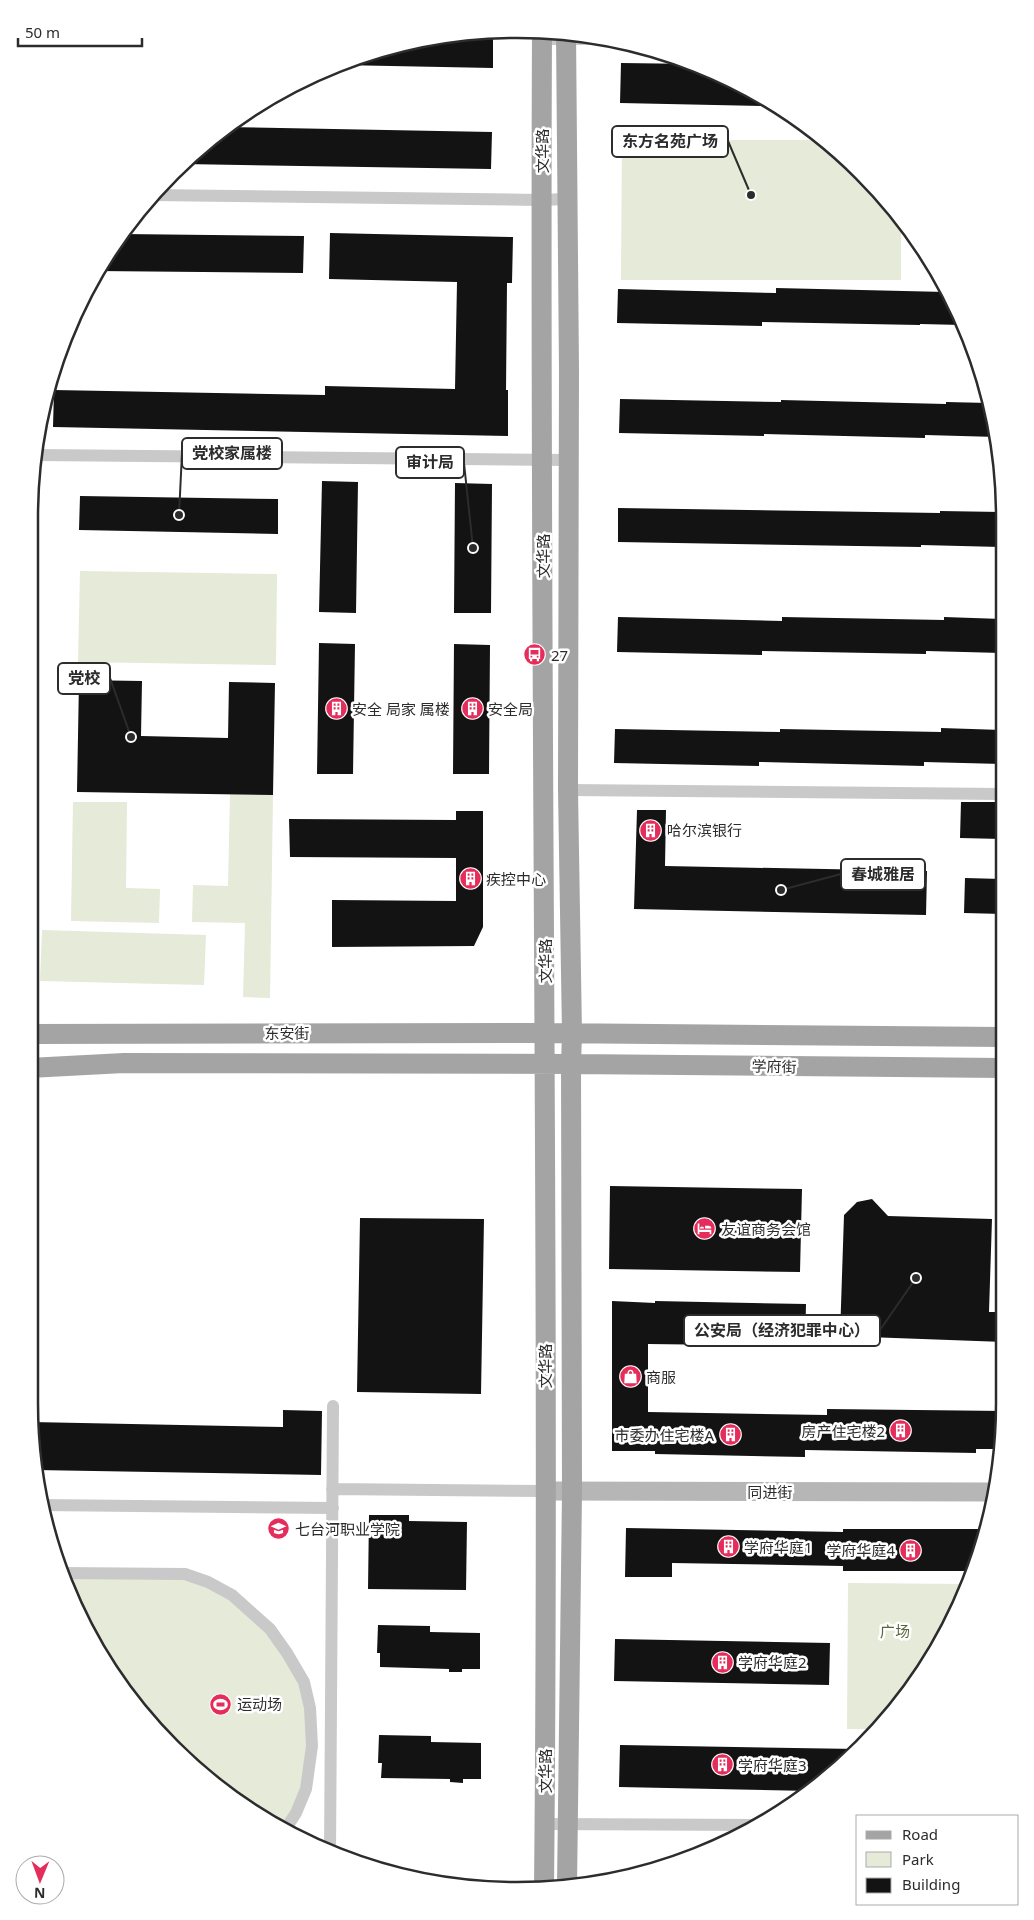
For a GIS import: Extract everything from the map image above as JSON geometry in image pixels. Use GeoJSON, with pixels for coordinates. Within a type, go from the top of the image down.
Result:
{"type":"FeatureCollection","features":[{"type":"Feature","properties":{"kind":"main road","name":"文华路"},"geometry":{"type":"LineString","coordinates":[[542,39],[546,1491],[544,1881]]}},
{"type":"Feature","properties":{"kind":"main road","name":"文华路"},"geometry":{"type":"LineString","coordinates":[[566,41],[569,460],[568,790],[572,1034],[572,1492],[568,1879]]}},
{"type":"Feature","properties":{"kind":"main road","name":"学府街"},"geometry":{"type":"LineString","coordinates":[[545,1033],[996,1037]]}},
{"type":"Feature","properties":{"kind":"main road","name":"东安街"},"geometry":{"type":"LineString","coordinates":[[38,1034],[545,1033]]}},
{"type":"Feature","properties":{"kind":"main road","name":"东安街"},"geometry":{"type":"LineString","coordinates":[[38,1067],[124,1062],[544,1064]]}},
{"type":"Feature","properties":{"kind":"main road","name":"学府街"},"geometry":{"type":"LineString","coordinates":[[544,1064],[996,1068]]}},
{"type":"Feature","properties":{"kind":"street"},"geometry":{"type":"LineString","coordinates":[[162,195],[567,199]]}},
{"type":"Feature","properties":{"kind":"street"},"geometry":{"type":"LineString","coordinates":[[42,454],[569,460]]}},
{"type":"Feature","properties":{"kind":"street"},"geometry":{"type":"LineString","coordinates":[[568,790],[996,794]]}},
{"type":"Feature","properties":{"kind":"street"},"geometry":{"type":"LineString","coordinates":[[328,1843],[334,1406]]}},
{"type":"Feature","properties":{"kind":"street"},"geometry":{"type":"LineString","coordinates":[[332,1489],[546,1491]]}},
{"type":"Feature","properties":{"kind":"street","name":"同进街"},"geometry":{"type":"LineString","coordinates":[[546,1491],[988,1492]]}},
{"type":"Feature","properties":{"kind":"street"},"geometry":{"type":"LineString","coordinates":[[49,1506],[333,1508]]}},
{"type":"Feature","properties":{"kind":"street"},"geometry":{"type":"LineString","coordinates":[[69,1573],[185,1574],[208,1582],[232,1595],[270,1629],[288,1653],[304,1682],[310,1708],[312,1746],[306,1789],[296,1813],[289,1824]]}},
{"type":"Feature","properties":{"kind":"street"},"geometry":{"type":"LineString","coordinates":[[545,1824],[744,1825]]}},
{"type":"Feature","properties":{"kind":"green space"},"geometry":{"type":"Polygon","coordinates":[[[622,140],[813,140],[856,178],[878,201],[901,230],[901,280],[621,280],[622,140]]]}},
{"type":"Feature","properties":{"kind":"green space"},"geometry":{"type":"Polygon","coordinates":[[[80,571],[277,574],[276,665],[78,662],[80,571]]]}},
{"type":"Feature","properties":{"kind":"green space"},"geometry":{"type":"Polygon","coordinates":[[[230,794],[273,795],[270,998],[243,997],[245,923],[192,922],[193,885],[228,886],[230,794]]]}},
{"type":"Feature","properties":{"kind":"green space"},"geometry":{"type":"Polygon","coordinates":[[[73,802],[127,802],[126,888],[160,889],[159,923],[71,921],[73,802]]]}},
{"type":"Feature","properties":{"kind":"green space"},"geometry":{"type":"Polygon","coordinates":[[[42,930],[206,935],[204,985],[40,981],[42,930]]]}},
{"type":"Feature","properties":{"kind":"green space","name":"运动场"},"geometry":{"type":"Polygon","coordinates":[[[69,1573],[185,1574],[252,1611],[304,1682],[310,1766],[287,1824],[251,1802],[201,1764],[156,1719],[118,1669],[87,1615],[69,1573]]]}},
{"type":"Feature","properties":{"kind":"green space","name":"广场"},"geometry":{"type":"Polygon","coordinates":[[[848,1583],[961,1584],[932,1643],[897,1695],[868,1729],[847,1729],[848,1583]]]}},
{"type":"Feature","properties":{"kind":"building"},"geometry":{"type":"Polygon","coordinates":[[[493,39],[493,68],[357,65],[423,47],[493,39]]]}},
{"type":"Feature","properties":{"kind":"building"},"geometry":{"type":"Polygon","coordinates":[[[621,63],[673,64],[729,87],[762,105],[762,106],[620,103],[621,63]]]}},
{"type":"Feature","properties":{"kind":"building"},"geometry":{"type":"Polygon","coordinates":[[[238,127],[492,132],[491,169],[192,164],[238,127]]]}},
{"type":"Feature","properties":{"kind":"building"},"geometry":{"type":"Polygon","coordinates":[[[330,233],[513,237],[512,283],[507,283],[506,390],[508,390],[508,436],[53,427],[55,390],[325,395],[325,386],[455,389],[457,282],[329,279],[330,233]]]}},
{"type":"Feature","properties":{"kind":"building"},"geometry":{"type":"Polygon","coordinates":[[[130,234],[304,236],[303,273],[106,271],[130,234]]]}},
{"type":"Feature","properties":{"kind":"building"},"geometry":{"type":"Polygon","coordinates":[[[776,288],[940,292],[956,325],[762,322],[762,326],[617,323],[618,289],[776,293],[776,288]]]}},
{"type":"Feature","properties":{"kind":"building"},"geometry":{"type":"Polygon","coordinates":[[[620,399],[781,402],[781,400],[946,404],[946,402],[982,403],[989,437],[925,435],[925,438],[619,433],[620,399]]]}},
{"type":"Feature","properties":{"kind":"building"},"geometry":{"type":"Polygon","coordinates":[[[322,481],[358,482],[356,613],[319,612],[322,481]]]}},
{"type":"Feature","properties":{"kind":"building"},"geometry":{"type":"Polygon","coordinates":[[[455,483],[492,484],[491,613],[454,613],[455,483]]]}},
{"type":"Feature","properties":{"kind":"building"},"geometry":{"type":"Polygon","coordinates":[[[80,496],[278,499],[278,534],[79,530],[80,496]]]}},
{"type":"Feature","properties":{"kind":"building"},"geometry":{"type":"Polygon","coordinates":[[[618,508],[940,513],[940,511],[996,512],[996,547],[618,542],[618,508]]]}},
{"type":"Feature","properties":{"kind":"building"},"geometry":{"type":"Polygon","coordinates":[[[618,617],[782,621],[782,617],[944,620],[944,617],[996,619],[996,653],[926,651],[926,654],[762,651],[762,655],[617,652],[618,617]]]}},
{"type":"Feature","properties":{"kind":"building","name":"安全 局家 属楼"},"geometry":{"type":"Polygon","coordinates":[[[319,643],[355,644],[353,774],[317,774],[319,643]]]}},
{"type":"Feature","properties":{"kind":"building","name":"安全局"},"geometry":{"type":"Polygon","coordinates":[[[454,644],[490,645],[489,774],[453,774],[454,644]]]}},
{"type":"Feature","properties":{"kind":"building"},"geometry":{"type":"Polygon","coordinates":[[[79,680],[142,681],[141,736],[228,738],[229,682],[275,683],[273,795],[77,792],[79,680]]]}},
{"type":"Feature","properties":{"kind":"building"},"geometry":{"type":"Polygon","coordinates":[[[941,728],[996,730],[996,764],[924,762],[924,766],[759,762],[759,766],[614,763],[615,729],[780,732],[780,729],[941,732],[941,728]]]}},
{"type":"Feature","properties":{"kind":"building"},"geometry":{"type":"Polygon","coordinates":[[[961,802],[996,802],[996,839],[960,838],[961,802]]]}},
{"type":"Feature","properties":{"kind":"building"},"geometry":{"type":"Polygon","coordinates":[[[637,810],[666,810],[665,866],[927,871],[926,915],[634,909],[637,810]]]}},
{"type":"Feature","properties":{"kind":"building"},"geometry":{"type":"Polygon","coordinates":[[[456,811],[483,811],[483,927],[474,946],[332,947],[332,900],[456,901],[456,858],[290,857],[289,819],[456,820],[456,811]]]}},
{"type":"Feature","properties":{"kind":"building"},"geometry":{"type":"Polygon","coordinates":[[[965,878],[996,879],[996,914],[964,913],[965,878]]]}},
{"type":"Feature","properties":{"kind":"building","name":"友谊商务会馆"},"geometry":{"type":"Polygon","coordinates":[[[610,1186],[802,1189],[800,1272],[609,1269],[610,1186]]]}},
{"type":"Feature","properties":{"kind":"building"},"geometry":{"type":"Polygon","coordinates":[[[872,1199],[888,1216],[992,1219],[989,1312],[996,1312],[996,1342],[840,1336],[844,1215],[857,1202],[872,1199]]]}},
{"type":"Feature","properties":{"kind":"building"},"geometry":{"type":"Polygon","coordinates":[[[360,1218],[484,1219],[481,1394],[357,1392],[360,1218]]]}},
{"type":"Feature","properties":{"kind":"building"},"geometry":{"type":"Polygon","coordinates":[[[612,1301],[806,1304],[805,1346],[648,1344],[648,1412],[827,1415],[827,1409],[996,1411],[994,1449],[976,1449],[976,1453],[805,1450],[805,1457],[655,1454],[655,1451],[612,1451],[612,1301]]]}},
{"type":"Feature","properties":{"kind":"building"},"geometry":{"type":"Polygon","coordinates":[[[283,1410],[322,1411],[321,1475],[43,1470],[39,1422],[283,1427],[283,1410]]]}},
{"type":"Feature","properties":{"kind":"building"},"geometry":{"type":"Polygon","coordinates":[[[369,1515],[409,1515],[409,1521],[467,1522],[466,1590],[368,1589],[369,1515]]]}},
{"type":"Feature","properties":{"kind":"building"},"geometry":{"type":"Polygon","coordinates":[[[626,1528],[843,1532],[843,1529],[979,1529],[966,1571],[843,1571],[843,1566],[672,1563],[672,1577],[625,1577],[626,1528]]]}},
{"type":"Feature","properties":{"kind":"building"},"geometry":{"type":"Polygon","coordinates":[[[378,1625],[430,1626],[430,1632],[480,1633],[480,1669],[462,1669],[462,1672],[449,1672],[449,1669],[380,1667],[380,1653],[377,1653],[378,1625]]]}},
{"type":"Feature","properties":{"kind":"building","name":"学府华庭2"},"geometry":{"type":"Polygon","coordinates":[[[615,1639],[830,1643],[829,1685],[614,1681],[615,1639]]]}},
{"type":"Feature","properties":{"kind":"building"},"geometry":{"type":"Polygon","coordinates":[[[379,1735],[431,1736],[431,1742],[481,1743],[481,1779],[463,1779],[463,1783],[450,1782],[450,1779],[381,1778],[382,1763],[378,1763],[379,1735]]]}},
{"type":"Feature","properties":{"kind":"building","name":"学府华庭3"},"geometry":{"type":"Polygon","coordinates":[[[620,1745],[849,1749],[833,1764],[798,1791],[619,1787],[620,1745]]]}},
{"type":"Feature","properties":{"kind":"place","name":"东方名苑广场"},"geometry":{"type":"Point","coordinates":[751,195]}},
{"type":"Feature","properties":{"kind":"place","name":"党校家属楼"},"geometry":{"type":"Point","coordinates":[179,515]}},
{"type":"Feature","properties":{"kind":"place","name":"审计局"},"geometry":{"type":"Point","coordinates":[473,548]}},
{"type":"Feature","properties":{"kind":"place","name":"27"},"geometry":{"type":"Point","coordinates":[535,655]}},
{"type":"Feature","properties":{"kind":"place","name":"安全 局家 属楼"},"geometry":{"type":"Point","coordinates":[336,709]}},
{"type":"Feature","properties":{"kind":"place","name":"安全局"},"geometry":{"type":"Point","coordinates":[472,709]}},
{"type":"Feature","properties":{"kind":"place","name":"党校"},"geometry":{"type":"Point","coordinates":[131,737]}},
{"type":"Feature","properties":{"kind":"place","name":"哈尔滨银行"},"geometry":{"type":"Point","coordinates":[651,830]}},
{"type":"Feature","properties":{"kind":"place","name":"疾控中心"},"geometry":{"type":"Point","coordinates":[470,879]}},
{"type":"Feature","properties":{"kind":"place","name":"春城雅居"},"geometry":{"type":"Point","coordinates":[781,890]}},
{"type":"Feature","properties":{"kind":"place","name":"友谊商务会馆"},"geometry":{"type":"Point","coordinates":[705,1229]}},
{"type":"Feature","properties":{"kind":"place","name":"公安局（经济犯罪中心）"},"geometry":{"type":"Point","coordinates":[916,1278]}},
{"type":"Feature","properties":{"kind":"place","name":"商服"},"geometry":{"type":"Point","coordinates":[630,1377]}},
{"type":"Feature","properties":{"kind":"place","name":"房产住宅楼2"},"geometry":{"type":"Point","coordinates":[901,1431]}},
{"type":"Feature","properties":{"kind":"place","name":"市委办住宅楼A"},"geometry":{"type":"Point","coordinates":[730,1435]}},
{"type":"Feature","properties":{"kind":"place","name":"七台河职业学院"},"geometry":{"type":"Point","coordinates":[279,1529]}},
{"type":"Feature","properties":{"kind":"place","name":"学府华庭1"},"geometry":{"type":"Point","coordinates":[728,1547]}},
{"type":"Feature","properties":{"kind":"place","name":"学府华庭4"},"geometry":{"type":"Point","coordinates":[911,1550]}},
{"type":"Feature","properties":{"kind":"place","name":"学府华庭2"},"geometry":{"type":"Point","coordinates":[722,1662]}},
{"type":"Feature","properties":{"kind":"place","name":"运动场"},"geometry":{"type":"Point","coordinates":[221,1704]}},
{"type":"Feature","properties":{"kind":"place","name":"学府华庭3"},"geometry":{"type":"Point","coordinates":[722,1765]}}]}
